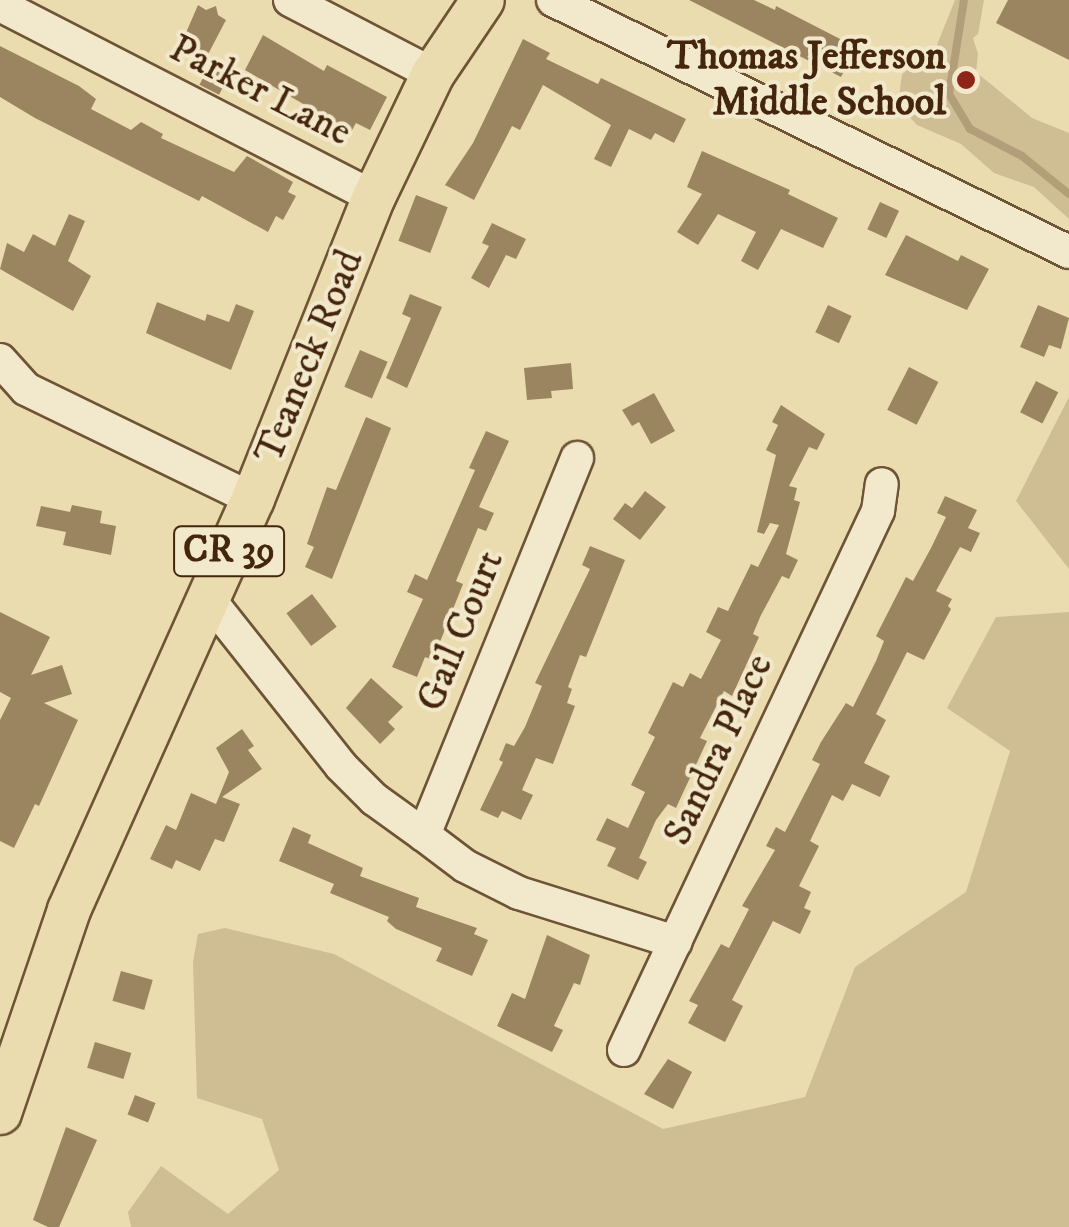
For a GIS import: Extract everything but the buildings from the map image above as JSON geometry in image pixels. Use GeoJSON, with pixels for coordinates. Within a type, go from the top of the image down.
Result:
{"type":"FeatureCollection","features":[{"type":"Feature","properties":{"kind":"main road","name":"Teaneck Road"},"geometry":{"type":"LineString","coordinates":[[0,1113],[69,910],[253,498],[374,198],[433,74],[484,0]]}},
{"type":"Feature","properties":{"kind":"street"},"geometry":{"type":"LineString","coordinates":[[290,0],[433,74]]}},
{"type":"Feature","properties":{"kind":"street"},"geometry":{"type":"LineString","coordinates":[[553,0],[1069,252]]}},
{"type":"Feature","properties":{"kind":"street","name":"Parker Lane"},"geometry":{"type":"LineString","coordinates":[[0,5],[374,198]]}},
{"type":"Feature","properties":{"kind":"street"},"geometry":{"type":"LineString","coordinates":[[0,360],[26,389],[253,498]]}},
{"type":"Feature","properties":{"kind":"street","name":"Gail Court"},"geometry":{"type":"LineString","coordinates":[[424,836],[577,458]]}},
{"type":"Feature","properties":{"kind":"street","name":"Sandra Place"},"geometry":{"type":"LineString","coordinates":[[624,1050],[878,511],[882,484]]}},
{"type":"Feature","properties":{"kind":"street"},"geometry":{"type":"LineString","coordinates":[[208,598],[341,766],[374,799],[424,836],[466,866],[519,893],[675,942]]}},
{"type":"Feature","properties":{"kind":"shaded area"},"geometry":{"type":"Polygon","coordinates":[[[955,0],[984,0],[978,34],[973,38],[978,54],[976,72],[1032,118],[1069,133],[1069,219],[1034,187],[994,173],[961,144],[917,125],[898,105],[902,74],[935,50],[955,0]]]}},
{"type":"Feature","properties":{"kind":"shaded area"},"geometry":{"type":"Polygon","coordinates":[[[1069,397],[1069,569],[1016,501],[1069,397]]]}},
{"type":"Feature","properties":{"kind":"shaded area"},"geometry":{"type":"Polygon","coordinates":[[[1069,612],[1069,1227],[131,1227],[128,1212],[161,1166],[228,1214],[279,1170],[262,1119],[197,1098],[193,962],[198,934],[225,928],[334,954],[663,1129],[805,1097],[855,967],[966,892],[1010,751],[947,708],[996,617],[1069,612]]]}},
{"type":"Feature","properties":{"kind":"waterway"},"geometry":{"type":"LineString","coordinates":[[964,0],[949,94],[970,129],[1022,156],[1069,194]]}},
{"type":"Feature","properties":{"kind":"place","name":"Thomas Jefferson Middle School"},"geometry":{"type":"Point","coordinates":[966,80]}}]}
